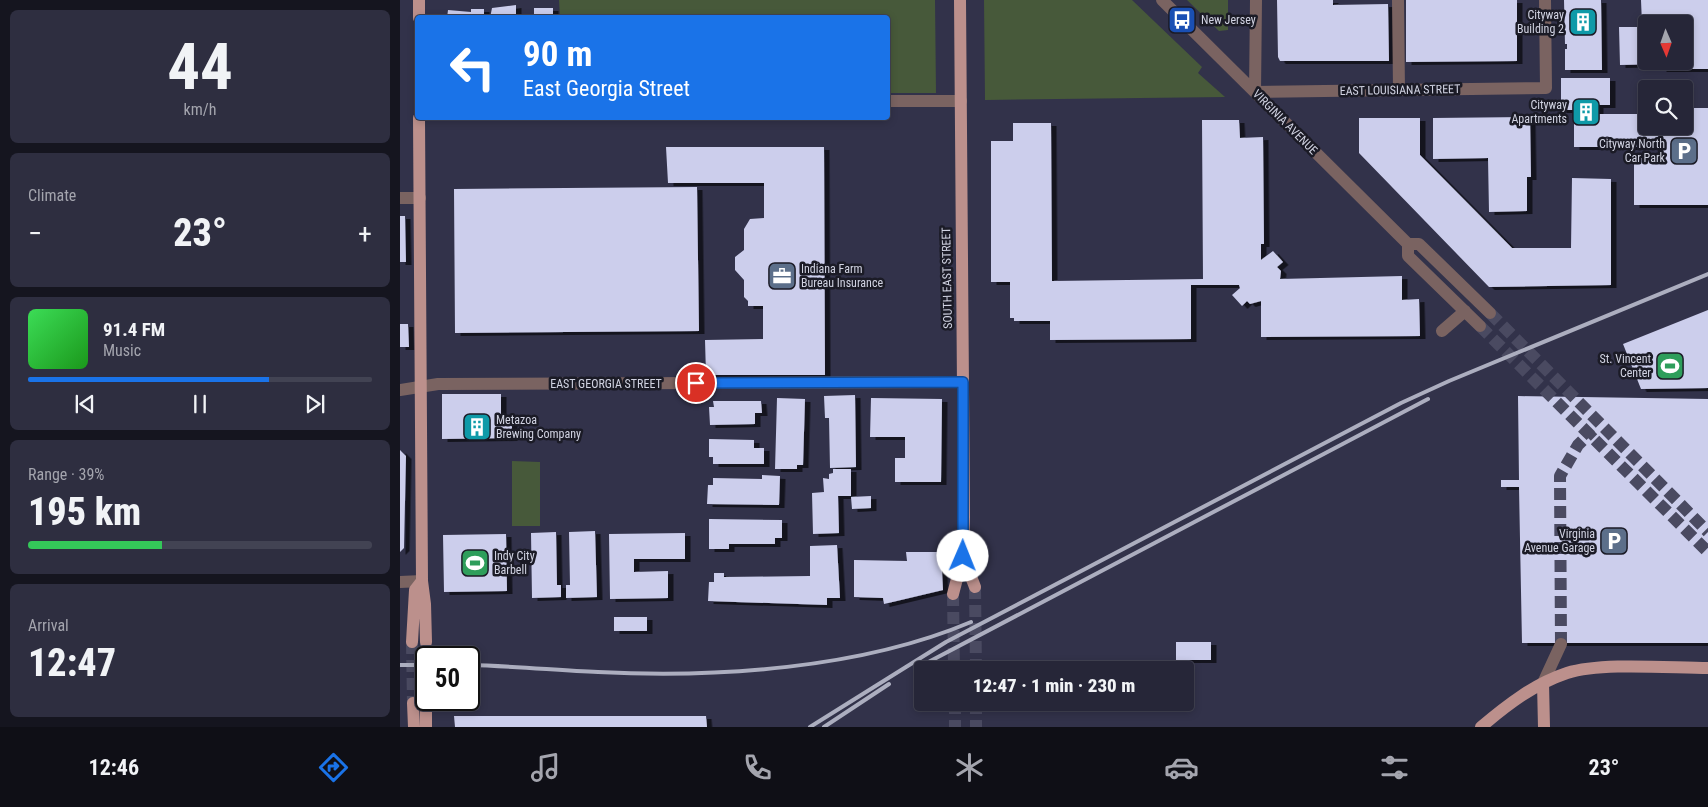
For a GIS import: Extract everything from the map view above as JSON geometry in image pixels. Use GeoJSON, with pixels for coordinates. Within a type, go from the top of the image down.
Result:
{"type":"FeatureCollection","features":[{"type":"Feature","properties":{"kind":"main road"},"geometry":{"type":"LineString","coordinates":[[419,0],[419,15]]}},
{"type":"Feature","properties":{"kind":"main road","name":"SOUTH EAST STREET"},"geometry":{"type":"LineString","coordinates":[[954,594],[963,556],[960,0]]}},
{"type":"Feature","properties":{"kind":"main road"},"geometry":{"type":"LineString","coordinates":[[420,120],[422,582],[426,604],[426,642]]}},
{"type":"Feature","properties":{"kind":"main road","name":"SOUTH EAST STREET"},"geometry":{"type":"LineString","coordinates":[[963,556],[975,587]]}},
{"type":"Feature","properties":{"kind":"main road"},"geometry":{"type":"LineString","coordinates":[[412,642],[415,590],[422,582]]}},
{"type":"Feature","properties":{"kind":"main road"},"geometry":{"type":"LineString","coordinates":[[1481,727],[1516,699],[1543,683],[1568,673],[1592,670],[1708,668]]}},
{"type":"Feature","properties":{"kind":"main road"},"geometry":{"type":"LineString","coordinates":[[1543,683],[1544,727]]}},
{"type":"Feature","properties":{"kind":"main road"},"geometry":{"type":"LineString","coordinates":[[414,727],[420,702],[426,727]]}},
{"type":"Feature","properties":{"kind":"street","name":"VIRGINIA AVENUE"},"geometry":{"type":"LineString","coordinates":[[1162,0],[1408,244],[1419,244],[1490,314]]}},
{"type":"Feature","properties":{"kind":"street"},"geometry":{"type":"LineString","coordinates":[[1255,92],[1256,0]]}},
{"type":"Feature","properties":{"kind":"street"},"geometry":{"type":"LineString","coordinates":[[1398,0],[1399,90]]}},
{"type":"Feature","properties":{"kind":"street","name":"EAST LOUISIANA STREET"},"geometry":{"type":"LineString","coordinates":[[1255,92],[1546,88],[1545,0]]}},
{"type":"Feature","properties":{"kind":"street"},"geometry":{"type":"LineString","coordinates":[[890,101],[961,101]]}},
{"type":"Feature","properties":{"kind":"street"},"geometry":{"type":"LineString","coordinates":[[400,198],[420,198]]}},
{"type":"Feature","properties":{"kind":"street","name":"VIRGINIA AVENUE"},"geometry":{"type":"LineString","coordinates":[[1408,244],[1408,256],[1480,326]]}},
{"type":"Feature","properties":{"kind":"street"},"geometry":{"type":"LineString","coordinates":[[1442,331],[1465,311]]}},
{"type":"Feature","properties":{"kind":"street","name":"EAST GEORGIA STREET"},"geometry":{"type":"LineString","coordinates":[[400,390],[438,384],[963,382]]}},
{"type":"Feature","properties":{"kind":"street"},"geometry":{"type":"LineString","coordinates":[[400,582],[422,582]]}},
{"type":"Feature","properties":{"kind":"street"},"geometry":{"type":"LineString","coordinates":[[1543,683],[1561,644]]}},
{"type":"Feature","properties":{"kind":"green space"},"geometry":{"type":"Polygon","coordinates":[[[559,0],[935,0],[936,93],[890,93],[890,15],[560,15],[559,0]]]}},
{"type":"Feature","properties":{"kind":"green space"},"geometry":{"type":"Polygon","coordinates":[[[984,0],[1132,0],[1202,67],[1198,73],[1225,97],[985,100],[984,0]]]}},
{"type":"Feature","properties":{"kind":"green space"},"geometry":{"type":"Polygon","coordinates":[[[1187,0],[1228,0],[1228,30],[1219,31],[1187,0]]]}},
{"type":"Feature","properties":{"kind":"green space"},"geometry":{"type":"Polygon","coordinates":[[[512,461],[540,462],[540,526],[512,526],[512,461]]]}},
{"type":"Feature","properties":{"kind":"building"},"geometry":{"type":"Polygon","coordinates":[[[1277,0],[1333,0],[1333,5],[1388,4],[1389,61],[1280,61],[1278,57],[1277,0]]]}},
{"type":"Feature","properties":{"kind":"building"},"geometry":{"type":"Polygon","coordinates":[[[1406,0],[1517,0],[1517,61],[1406,62],[1406,0]]]}},
{"type":"Feature","properties":{"kind":"building","name":"Cityway Building 2"},"geometry":{"type":"Polygon","coordinates":[[[1564,0],[1601,0],[1602,70],[1565,70],[1565,49],[1567,49],[1567,44],[1565,44],[1564,0]]]}},
{"type":"Feature","properties":{"kind":"building"},"geometry":{"type":"Polygon","coordinates":[[[1641,0],[1708,0],[1708,69],[1693,69],[1693,15],[1642,15],[1641,0]]]}},
{"type":"Feature","properties":{"kind":"building"},"geometry":{"type":"Polygon","coordinates":[[[516,5],[516,15],[491,15],[492,8],[516,5]]]}},
{"type":"Feature","properties":{"kind":"building"},"geometry":{"type":"Polygon","coordinates":[[[534,8],[553,8],[553,15],[534,15],[534,8]]]}},
{"type":"Feature","properties":{"kind":"building"},"geometry":{"type":"Polygon","coordinates":[[[471,9],[484,9],[484,15],[447,15],[448,10],[471,12],[471,9]]]}},
{"type":"Feature","properties":{"kind":"building"},"geometry":{"type":"Polygon","coordinates":[[[1619,27],[1638,27],[1638,65],[1620,65],[1619,27]]]}},
{"type":"Feature","properties":{"kind":"building"},"geometry":{"type":"Polygon","coordinates":[[[1561,78],[1610,78],[1610,105],[1598,105],[1598,114],[1638,114],[1638,135],[1693,135],[1693,108],[1708,108],[1708,205],[1634,205],[1634,154],[1660,154],[1659,147],[1574,147],[1574,110],[1561,110],[1561,78]]]}},
{"type":"Feature","properties":{"kind":"building"},"geometry":{"type":"Polygon","coordinates":[[[1530,117],[1531,177],[1527,177],[1527,211],[1489,212],[1488,158],[1433,159],[1433,118],[1530,117]]]}},
{"type":"Feature","properties":{"kind":"building"},"geometry":{"type":"Polygon","coordinates":[[[1359,118],[1420,118],[1420,155],[1512,248],[1571,248],[1572,178],[1611,179],[1611,285],[1489,287],[1359,153],[1359,118]]]}},
{"type":"Feature","properties":{"kind":"building"},"geometry":{"type":"Polygon","coordinates":[[[1202,120],[1239,120],[1240,138],[1263,137],[1264,244],[1261,244],[1261,260],[1273,251],[1283,262],[1277,267],[1281,271],[1280,279],[1402,276],[1402,300],[1419,299],[1420,336],[1261,337],[1261,301],[1250,304],[1247,301],[1242,306],[1232,295],[1240,288],[1239,285],[1191,285],[1191,339],[1050,340],[1050,321],[1014,321],[1014,318],[1010,318],[1010,282],[991,282],[991,141],[1013,141],[1013,123],[1051,123],[1052,281],[1203,279],[1202,120]]]}},
{"type":"Feature","properties":{"kind":"building"},"geometry":{"type":"Polygon","coordinates":[[[666,147],[824,147],[825,375],[706,375],[705,340],[763,339],[763,306],[748,306],[748,301],[744,297],[744,280],[735,270],[735,257],[744,250],[744,229],[750,219],[764,218],[764,183],[668,183],[666,147]]]}},
{"type":"Feature","properties":{"kind":"building"},"geometry":{"type":"Polygon","coordinates":[[[697,187],[699,331],[455,333],[454,189],[697,187]]]}},
{"type":"Feature","properties":{"kind":"building"},"geometry":{"type":"Polygon","coordinates":[[[400,216],[405,216],[406,262],[400,262],[400,216]]]}},
{"type":"Feature","properties":{"kind":"building","name":"St. Vincent Center"},"geometry":{"type":"Polygon","coordinates":[[[1708,310],[1708,388],[1641,389],[1623,344],[1708,310]]]}},
{"type":"Feature","properties":{"kind":"building"},"geometry":{"type":"Polygon","coordinates":[[[400,324],[408,324],[409,347],[400,347],[400,324]]]}},
{"type":"Feature","properties":{"kind":"building","name":"Metazoa Brewing Company"},"geometry":{"type":"Polygon","coordinates":[[[442,394],[501,394],[501,416],[512,416],[512,438],[442,439],[442,394]]]}},
{"type":"Feature","properties":{"kind":"building"},"geometry":{"type":"Polygon","coordinates":[[[855,395],[856,467],[830,468],[829,418],[825,418],[824,396],[855,395]]]}},
{"type":"Feature","properties":{"kind":"building","name":"Virginia Avenue Garage"},"geometry":{"type":"Polygon","coordinates":[[[1518,396],[1708,399],[1708,643],[1522,643],[1519,487],[1501,487],[1501,480],[1519,480],[1518,396]]]}},
{"type":"Feature","properties":{"kind":"building"},"geometry":{"type":"Polygon","coordinates":[[[777,398],[805,399],[803,465],[797,465],[797,469],[775,469],[777,398]]]}},
{"type":"Feature","properties":{"kind":"building"},"geometry":{"type":"Polygon","coordinates":[[[871,398],[942,399],[941,482],[895,482],[895,458],[905,458],[905,437],[870,437],[871,398]]]}},
{"type":"Feature","properties":{"kind":"building"},"geometry":{"type":"Polygon","coordinates":[[[713,401],[761,401],[762,413],[755,413],[755,424],[710,425],[709,407],[714,407],[713,401]]]}},
{"type":"Feature","properties":{"kind":"building"},"geometry":{"type":"Polygon","coordinates":[[[709,439],[754,440],[754,448],[764,448],[764,464],[713,464],[713,457],[709,457],[709,439]]]}},
{"type":"Feature","properties":{"kind":"building"},"geometry":{"type":"Polygon","coordinates":[[[400,450],[406,456],[404,548],[400,552],[400,450]]]}},
{"type":"Feature","properties":{"kind":"building"},"geometry":{"type":"Polygon","coordinates":[[[833,469],[851,469],[851,496],[838,496],[839,533],[813,534],[812,493],[824,492],[823,478],[829,479],[829,474],[833,473],[833,469]]]}},
{"type":"Feature","properties":{"kind":"building"},"geometry":{"type":"Polygon","coordinates":[[[762,475],[780,476],[779,505],[707,504],[708,485],[713,485],[713,478],[762,479],[762,475]]]}},
{"type":"Feature","properties":{"kind":"building"},"geometry":{"type":"Polygon","coordinates":[[[871,496],[871,508],[852,509],[851,497],[871,496]]]}},
{"type":"Feature","properties":{"kind":"building"},"geometry":{"type":"Polygon","coordinates":[[[709,519],[782,520],[782,538],[775,538],[775,544],[729,544],[729,549],[709,549],[709,519]]]}},
{"type":"Feature","properties":{"kind":"building"},"geometry":{"type":"Polygon","coordinates":[[[595,531],[597,597],[566,598],[566,585],[570,585],[569,532],[595,531]]]}},
{"type":"Feature","properties":{"kind":"building"},"geometry":{"type":"Polygon","coordinates":[[[556,532],[557,585],[561,585],[561,597],[532,598],[531,533],[556,532]]]}},
{"type":"Feature","properties":{"kind":"building"},"geometry":{"type":"Polygon","coordinates":[[[685,533],[685,559],[634,559],[634,572],[668,571],[668,598],[610,599],[609,534],[685,533]]]}},
{"type":"Feature","properties":{"kind":"building","name":"Indy City Barbell"},"geometry":{"type":"Polygon","coordinates":[[[506,534],[507,591],[444,592],[443,535],[506,534]]]}},
{"type":"Feature","properties":{"kind":"building"},"geometry":{"type":"Polygon","coordinates":[[[837,545],[840,598],[827,598],[827,605],[708,601],[709,582],[714,582],[714,573],[724,573],[724,577],[810,576],[810,546],[837,545]]]}},
{"type":"Feature","properties":{"kind":"building"},"geometry":{"type":"Polygon","coordinates":[[[906,552],[941,552],[943,590],[884,604],[883,598],[854,597],[854,560],[907,561],[906,552]]]}},
{"type":"Feature","properties":{"kind":"building"},"geometry":{"type":"Polygon","coordinates":[[[614,617],[647,617],[647,631],[614,631],[614,617]]]}},
{"type":"Feature","properties":{"kind":"building"},"geometry":{"type":"Polygon","coordinates":[[[1176,642],[1211,642],[1211,660],[1176,660],[1176,642]]]}},
{"type":"Feature","properties":{"kind":"building"},"geometry":{"type":"Polygon","coordinates":[[[454,716],[706,716],[707,727],[455,727],[454,716]]]}},
{"type":"Feature","properties":{"kind":"tunnel"},"geometry":{"type":"LineString","coordinates":[[1490,313],[1708,532]]}},
{"type":"Feature","properties":{"kind":"tunnel"},"geometry":{"type":"LineString","coordinates":[[1480,326],[1708,552]]}},
{"type":"Feature","properties":{"kind":"tunnel"},"geometry":{"type":"LineString","coordinates":[[1561,644],[1560,476],[1578,445],[1593,430]]}},
{"type":"Feature","properties":{"kind":"tunnel"},"geometry":{"type":"LineString","coordinates":[[975,587],[976,661]]}},
{"type":"Feature","properties":{"kind":"tunnel"},"geometry":{"type":"LineString","coordinates":[[953,594],[954,661]]}},
{"type":"Feature","properties":{"kind":"tunnel"},"geometry":{"type":"LineString","coordinates":[[412,642],[413,703]]}},
{"type":"Feature","properties":{"kind":"tunnel"},"geometry":{"type":"LineString","coordinates":[[955,711],[955,727]]}},
{"type":"Feature","properties":{"kind":"tunnel"},"geometry":{"type":"LineString","coordinates":[[976,711],[976,727]]}},
{"type":"Feature","properties":{"kind":"railway"},"geometry":{"type":"LineString","coordinates":[[810,727],[946,642],[1401,403],[1449,381],[1708,274]]}},
{"type":"Feature","properties":{"kind":"railway"},"geometry":{"type":"LineString","coordinates":[[930,661],[1428,399]]}},
{"type":"Feature","properties":{"kind":"railway"},"geometry":{"type":"LineString","coordinates":[[480,665],[643,674],[739,671],[787,667],[835,660],[882,650],[928,638],[971,622]]}},
{"type":"Feature","properties":{"kind":"railway"},"geometry":{"type":"LineString","coordinates":[[400,665],[415,665]]}},
{"type":"Feature","properties":{"kind":"railway"},"geometry":{"type":"LineString","coordinates":[[824,727],[889,684]]}},
{"type":"Feature","properties":{"kind":"place","name":"New Jersey"},"geometry":{"type":"Point","coordinates":[1182,20]}},
{"type":"Feature","properties":{"kind":"place","name":"Cityway Building 2"},"geometry":{"type":"Point","coordinates":[1583,22]}},
{"type":"Feature","properties":{"kind":"place","name":"Cityway Apartments"},"geometry":{"type":"Point","coordinates":[1586,112]}},
{"type":"Feature","properties":{"kind":"place","name":"Cityway North Car Park"},"geometry":{"type":"Point","coordinates":[1684,151]}},
{"type":"Feature","properties":{"kind":"place","name":"Indiana Farm Bureau Insurance"},"geometry":{"type":"Point","coordinates":[782,276]}},
{"type":"Feature","properties":{"kind":"place","name":"St. Vincent Center"},"geometry":{"type":"Point","coordinates":[1670,366]}},
{"type":"Feature","properties":{"kind":"place","name":"Metazoa Brewing Company"},"geometry":{"type":"Point","coordinates":[477,427]}},
{"type":"Feature","properties":{"kind":"place","name":"Virginia Avenue Garage"},"geometry":{"type":"Point","coordinates":[1614,541]}},
{"type":"Feature","properties":{"kind":"place","name":"Indy City Barbell"},"geometry":{"type":"Point","coordinates":[475,563]}},
{"type":"Feature","properties":{"kind":"route"},"geometry":{"type":"LineString","coordinates":[[696,383],[963,382],[963,556]]}}]}
